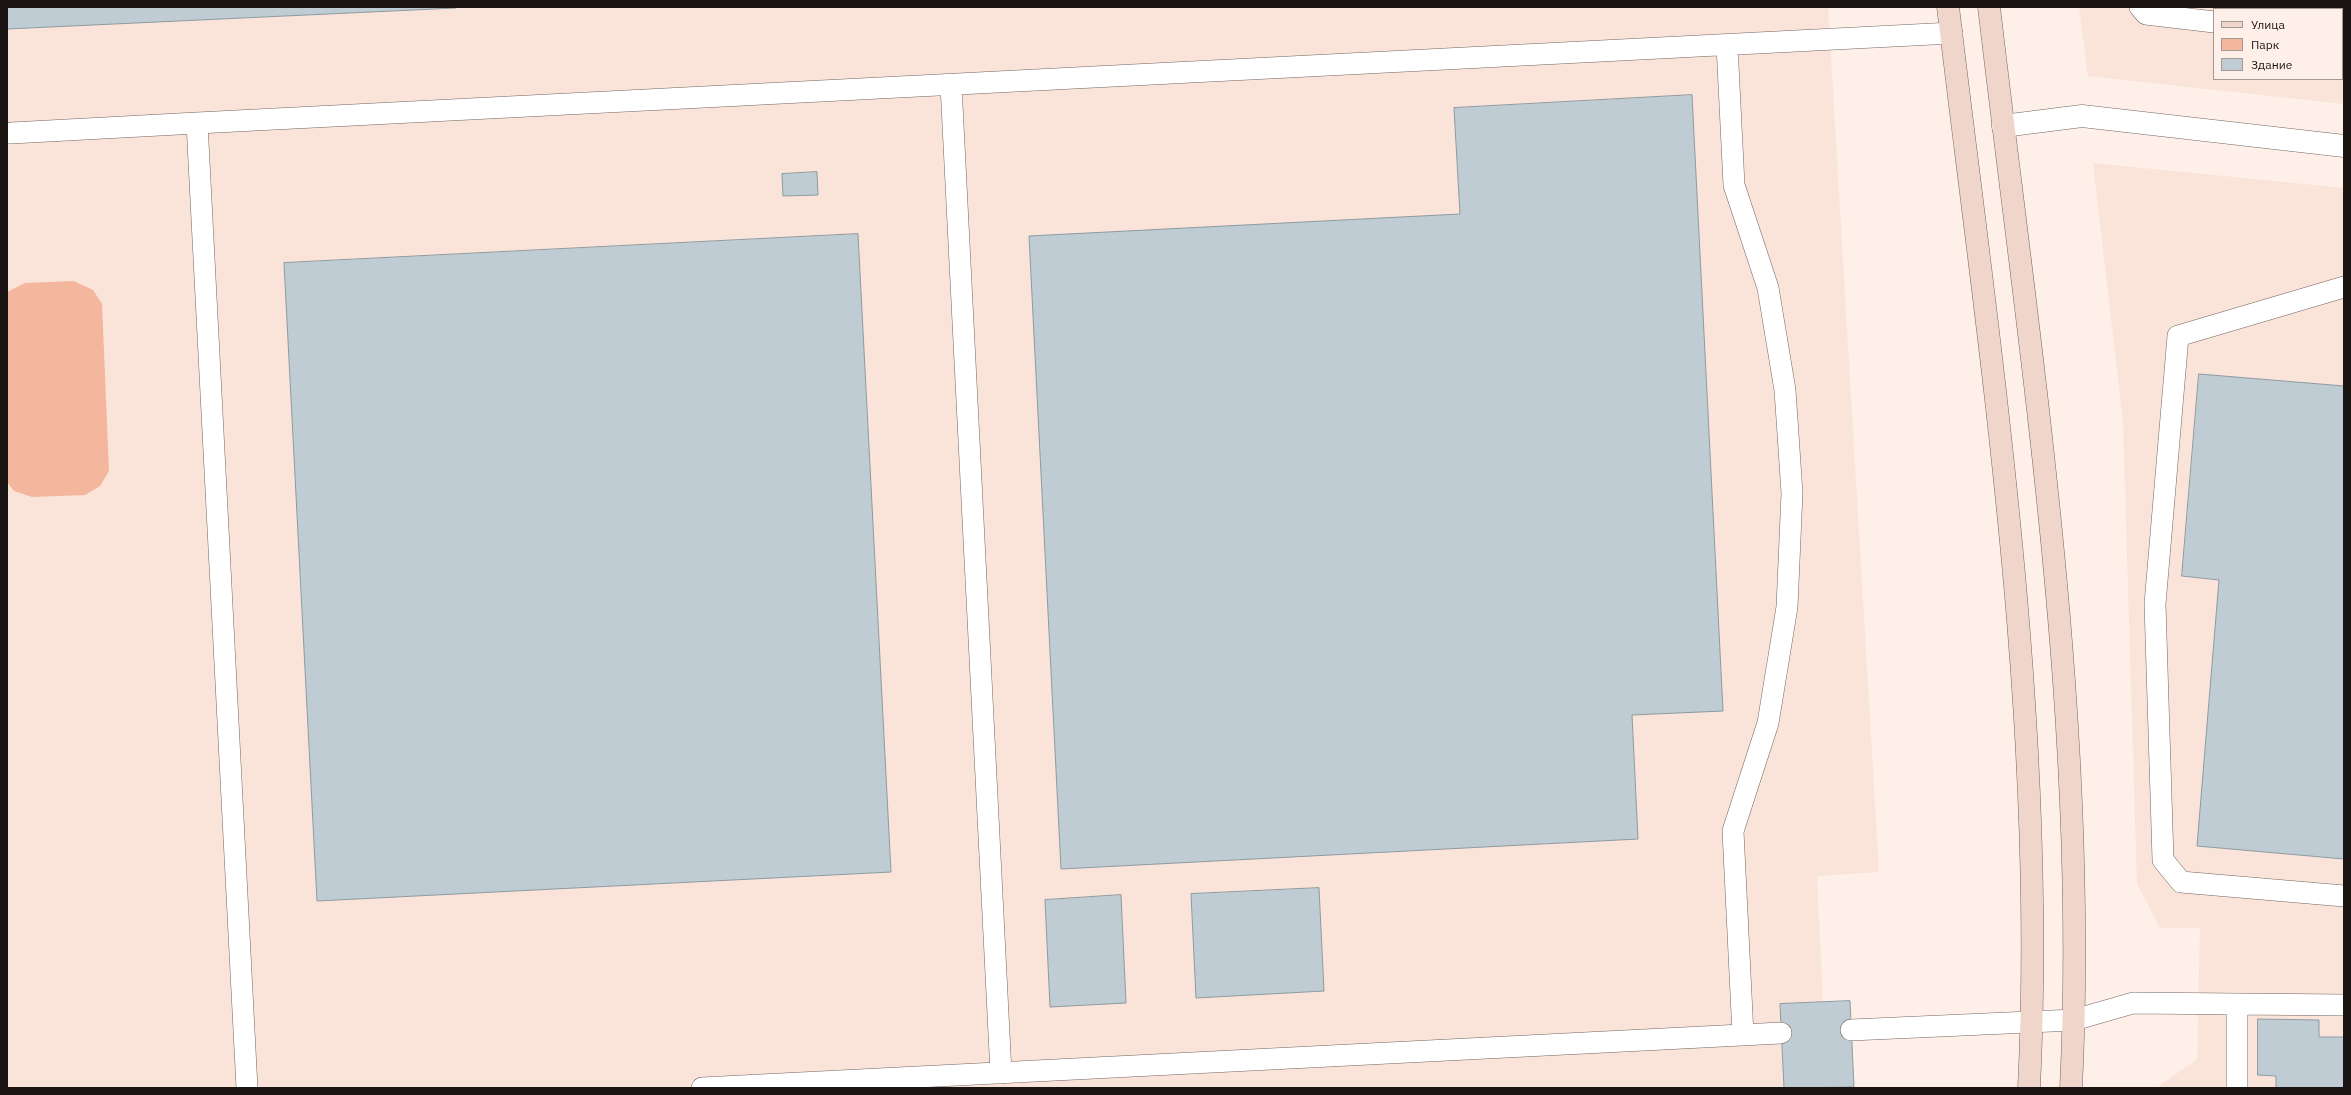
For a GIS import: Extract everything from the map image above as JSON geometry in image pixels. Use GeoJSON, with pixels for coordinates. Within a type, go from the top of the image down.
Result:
{"type":"FeatureCollection","features":[{"type":"Feature","properties":{"kind":"main road"},"geometry":{"type":"LineString","coordinates":[[1948,7],[2015,580],[2030,821],[2032,1021],[2029,1088]]}},
{"type":"Feature","properties":{"kind":"main road"},"geometry":{"type":"LineString","coordinates":[[1989,7],[2055,576],[2072,822],[2074,1020],[2071,1088]]}},
{"type":"Feature","properties":{"kind":"street"},"geometry":{"type":"LineString","coordinates":[[2003,126],[2082,116],[2344,146]]}},
{"type":"Feature","properties":{"kind":"lane"},"geometry":{"type":"LineString","coordinates":[[2140,7],[2146,14],[2213,22]]}},
{"type":"Feature","properties":{"kind":"lane"},"geometry":{"type":"LineString","coordinates":[[11,133],[1952,33]]}},
{"type":"Feature","properties":{"kind":"lane"},"geometry":{"type":"LineString","coordinates":[[1727,45],[1734,185],[1768,288],[1785,390],[1792,493],[1787,607],[1768,723],[1733,831],[1743,1035]]}},
{"type":"Feature","properties":{"kind":"lane"},"geometry":{"type":"LineString","coordinates":[[951,85],[1001,1073]]}},
{"type":"Feature","properties":{"kind":"lane"},"geometry":{"type":"LineString","coordinates":[[197,123],[247,1088]]}},
{"type":"Feature","properties":{"kind":"lane"},"geometry":{"type":"LineString","coordinates":[[2344,287],[2178,336],[2155,604],[2163,860],[2181,882],[2344,896]]}},
{"type":"Feature","properties":{"kind":"lane"},"geometry":{"type":"LineString","coordinates":[[1851,1030],[2074,1020],[2133,1003],[2344,1005]]}},
{"type":"Feature","properties":{"kind":"lane"},"geometry":{"type":"LineString","coordinates":[[2237,1004],[2237,1088]]}},
{"type":"Feature","properties":{"kind":"lane"},"geometry":{"type":"LineString","coordinates":[[702,1088],[1781,1033]]}},
{"type":"Feature","properties":{"kind":"shaded area"},"geometry":{"type":"Polygon","coordinates":[[[7,7],[1828,7],[1879,872],[1817,876],[1823,1003],[1780,1005],[1784,1088],[7,1088],[7,7]]]}},
{"type":"Feature","properties":{"kind":"shaded area"},"geometry":{"type":"Polygon","coordinates":[[[2079,7],[2344,7],[2344,104],[2088,76],[2079,7]]]}},
{"type":"Feature","properties":{"kind":"shaded area"},"geometry":{"type":"Polygon","coordinates":[[[2093,163],[2344,188],[2344,1088],[2156,1088],[2197,1059],[2200,928],[2160,928],[2137,884],[2123,422],[2093,163]]]}},
{"type":"Feature","properties":{"kind":"green space"},"geometry":{"type":"Polygon","coordinates":[[[74,281],[93,290],[102,304],[109,471],[100,486],[85,495],[32,497],[14,491],[7,482],[7,292],[25,283],[74,281]]]}},
{"type":"Feature","properties":{"kind":"building"},"geometry":{"type":"Polygon","coordinates":[[[7,7],[456,7],[456,8],[7,29],[7,7]]]}},
{"type":"Feature","properties":{"kind":"building"},"geometry":{"type":"Polygon","coordinates":[[[1692,95],[1723,711],[1632,715],[1638,839],[1061,869],[1029,236],[1460,214],[1454,108],[1692,95]]]}},
{"type":"Feature","properties":{"kind":"building"},"geometry":{"type":"Polygon","coordinates":[[[817,172],[818,195],[783,196],[782,174],[817,172]]]}},
{"type":"Feature","properties":{"kind":"building"},"geometry":{"type":"Polygon","coordinates":[[[858,234],[891,872],[317,901],[284,263],[858,234]]]}},
{"type":"Feature","properties":{"kind":"building"},"geometry":{"type":"Polygon","coordinates":[[[2199,374],[2344,386],[2344,859],[2197,846],[2219,580],[2182,576],[2199,374]]]}},
{"type":"Feature","properties":{"kind":"building"},"geometry":{"type":"Polygon","coordinates":[[[1319,888],[1324,991],[1196,998],[1191,894],[1319,888]]]}},
{"type":"Feature","properties":{"kind":"building"},"geometry":{"type":"Polygon","coordinates":[[[1121,895],[1126,1003],[1050,1007],[1045,900],[1121,895]]]}},
{"type":"Feature","properties":{"kind":"building"},"geometry":{"type":"Polygon","coordinates":[[[1850,1001],[1854,1087],[1784,1088],[1780,1004],[1850,1001]]]}},
{"type":"Feature","properties":{"kind":"building"},"geometry":{"type":"Polygon","coordinates":[[[2258,1019],[2319,1020],[2319,1037],[2344,1037],[2344,1088],[2276,1088],[2276,1076],[2258,1075],[2258,1019]]]}}]}
